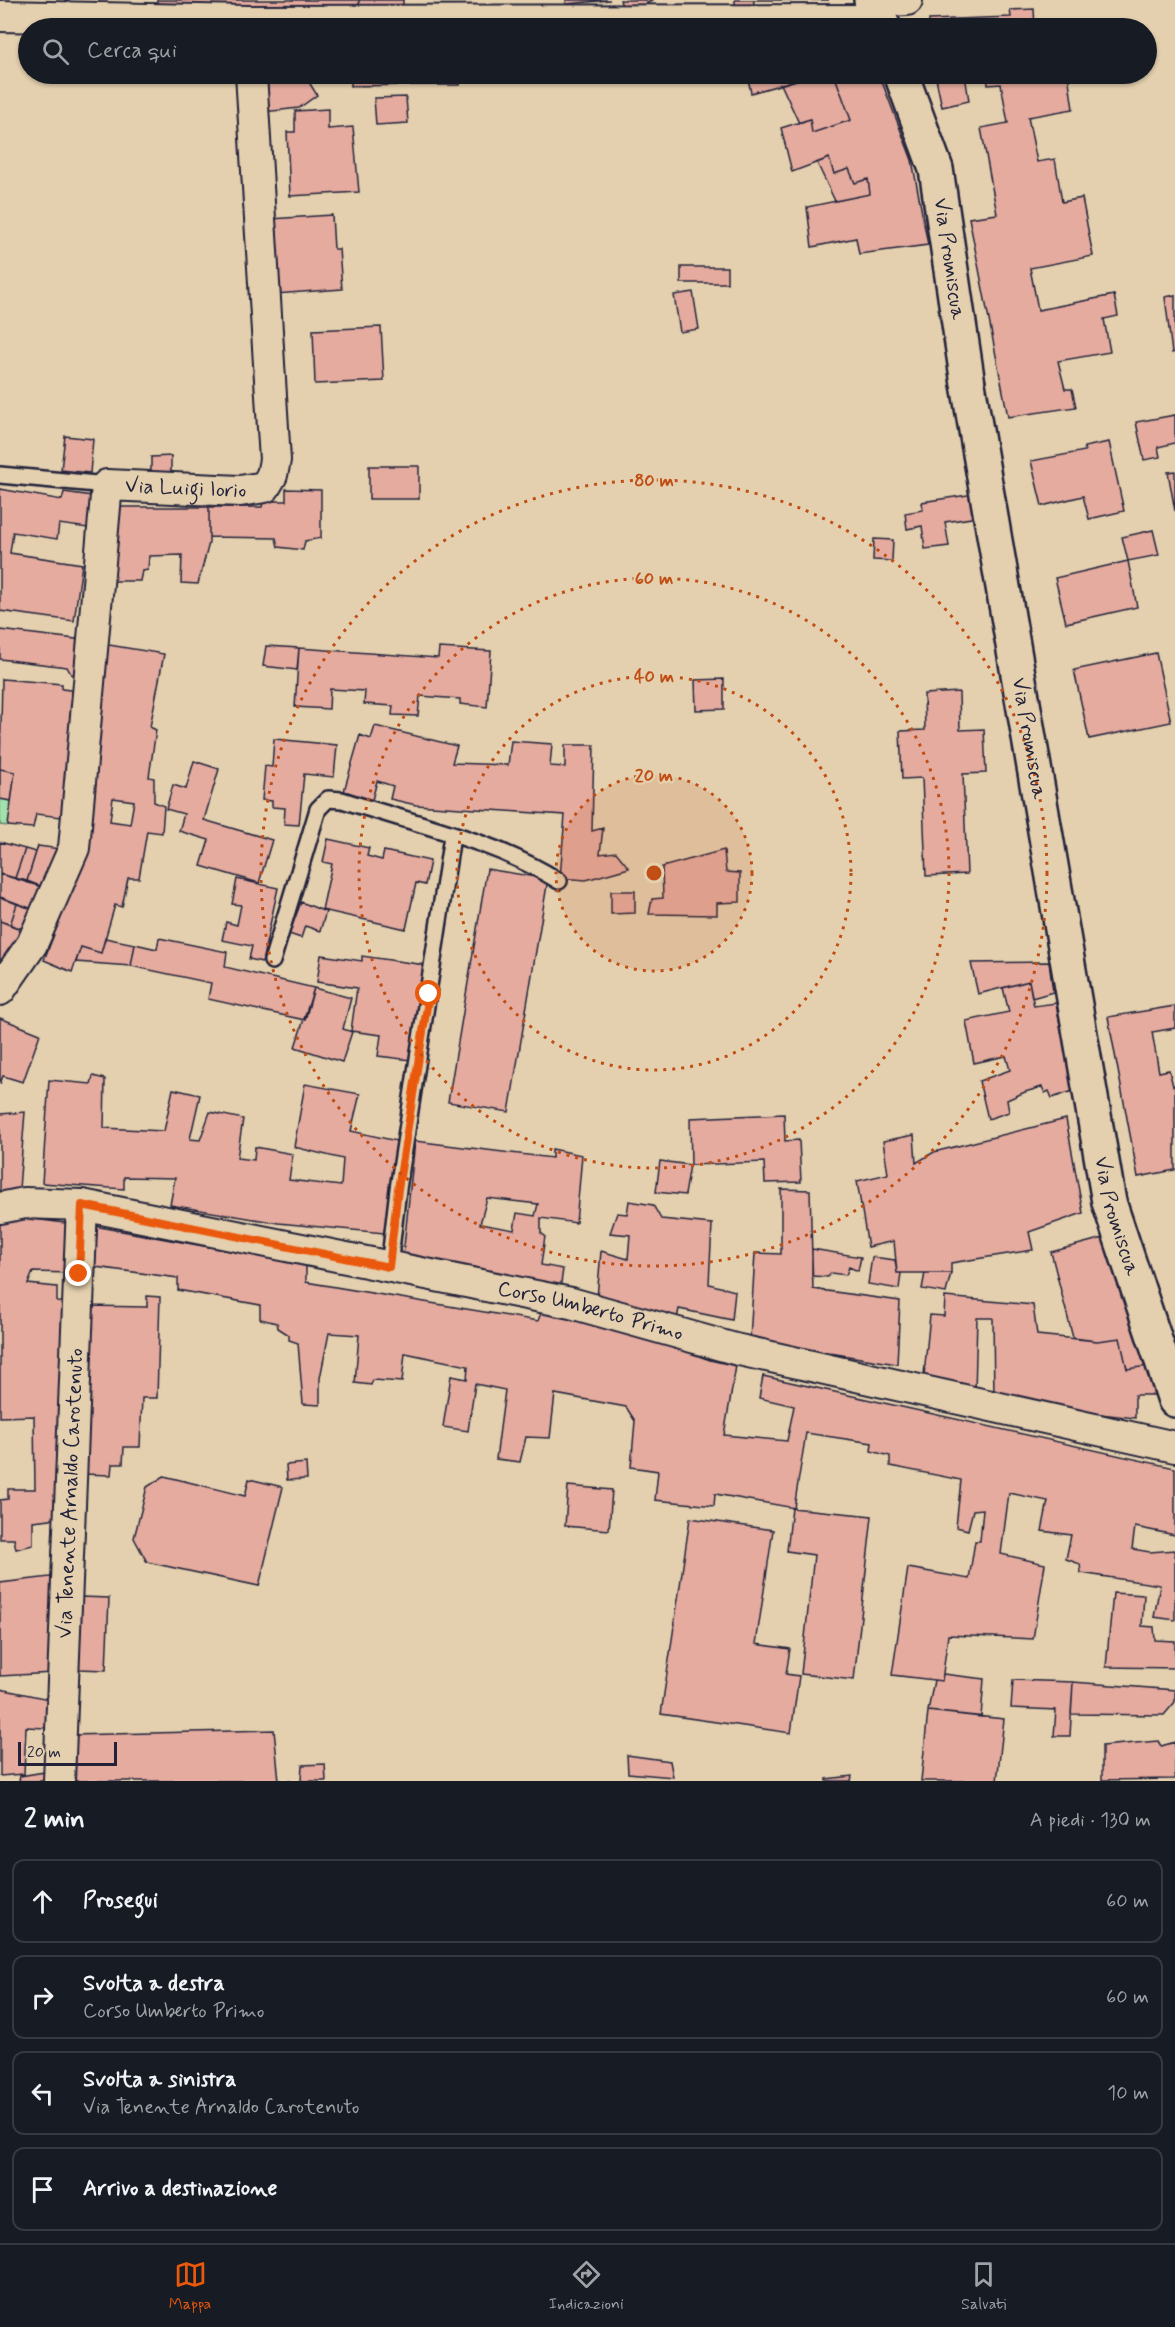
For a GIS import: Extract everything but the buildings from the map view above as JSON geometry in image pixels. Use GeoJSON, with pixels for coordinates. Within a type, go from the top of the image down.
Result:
{"type":"FeatureCollection","features":[{"type":"Feature","properties":{"kind":"street"},"geometry":{"type":"LineString","coordinates":[[615,18],[877,13],[907,0]]}},
{"type":"Feature","properties":{"kind":"street"},"geometry":{"type":"LineString","coordinates":[[0,16],[55,18]]}},
{"type":"Feature","properties":{"kind":"street","name":"Via Luigi Iorio"},"geometry":{"type":"LineString","coordinates":[[0,990],[32,944],[74,848],[107,485],[240,491],[265,487],[272,475],[275,460],[253,84]]}},
{"type":"Feature","properties":{"kind":"street","name":"Via Promiscua"},"geometry":{"type":"LineString","coordinates":[[905,84],[936,169],[968,384],[1109,1202],[1175,1400]]}},
{"type":"Feature","properties":{"kind":"street","name":"Corso Umberto Primo"},"geometry":{"type":"LineString","coordinates":[[0,1208],[25,1203],[82,1205],[571,1303],[735,1349],[1175,1447]]}},
{"type":"Feature","properties":{"kind":"street","name":"Via Tenente Arnaldo Carotenuto"},"geometry":{"type":"LineString","coordinates":[[59,1781],[82,1205]]}},
{"type":"Feature","properties":{"kind":"lane"},"geometry":{"type":"LineString","coordinates":[[0,475],[107,485]]}},
{"type":"Feature","properties":{"kind":"lane"},"geometry":{"type":"LineString","coordinates":[[272,961],[318,809],[328,800],[342,800],[452,836],[476,841],[540,869],[559,881]]}},
{"type":"Feature","properties":{"kind":"lane"},"geometry":{"type":"LineString","coordinates":[[389,1267],[398,1189],[452,836]]}},
{"type":"Feature","properties":{"kind":"green space"},"geometry":{"type":"Polygon","coordinates":[[[0,769],[15,772],[8,826],[0,825],[0,769]]]}},
{"type":"Feature","properties":{"kind":"route"},"geometry":{"type":"LineString","coordinates":[[79,1274],[82,1205],[389,1267],[398,1189],[429,994]]}}]}
